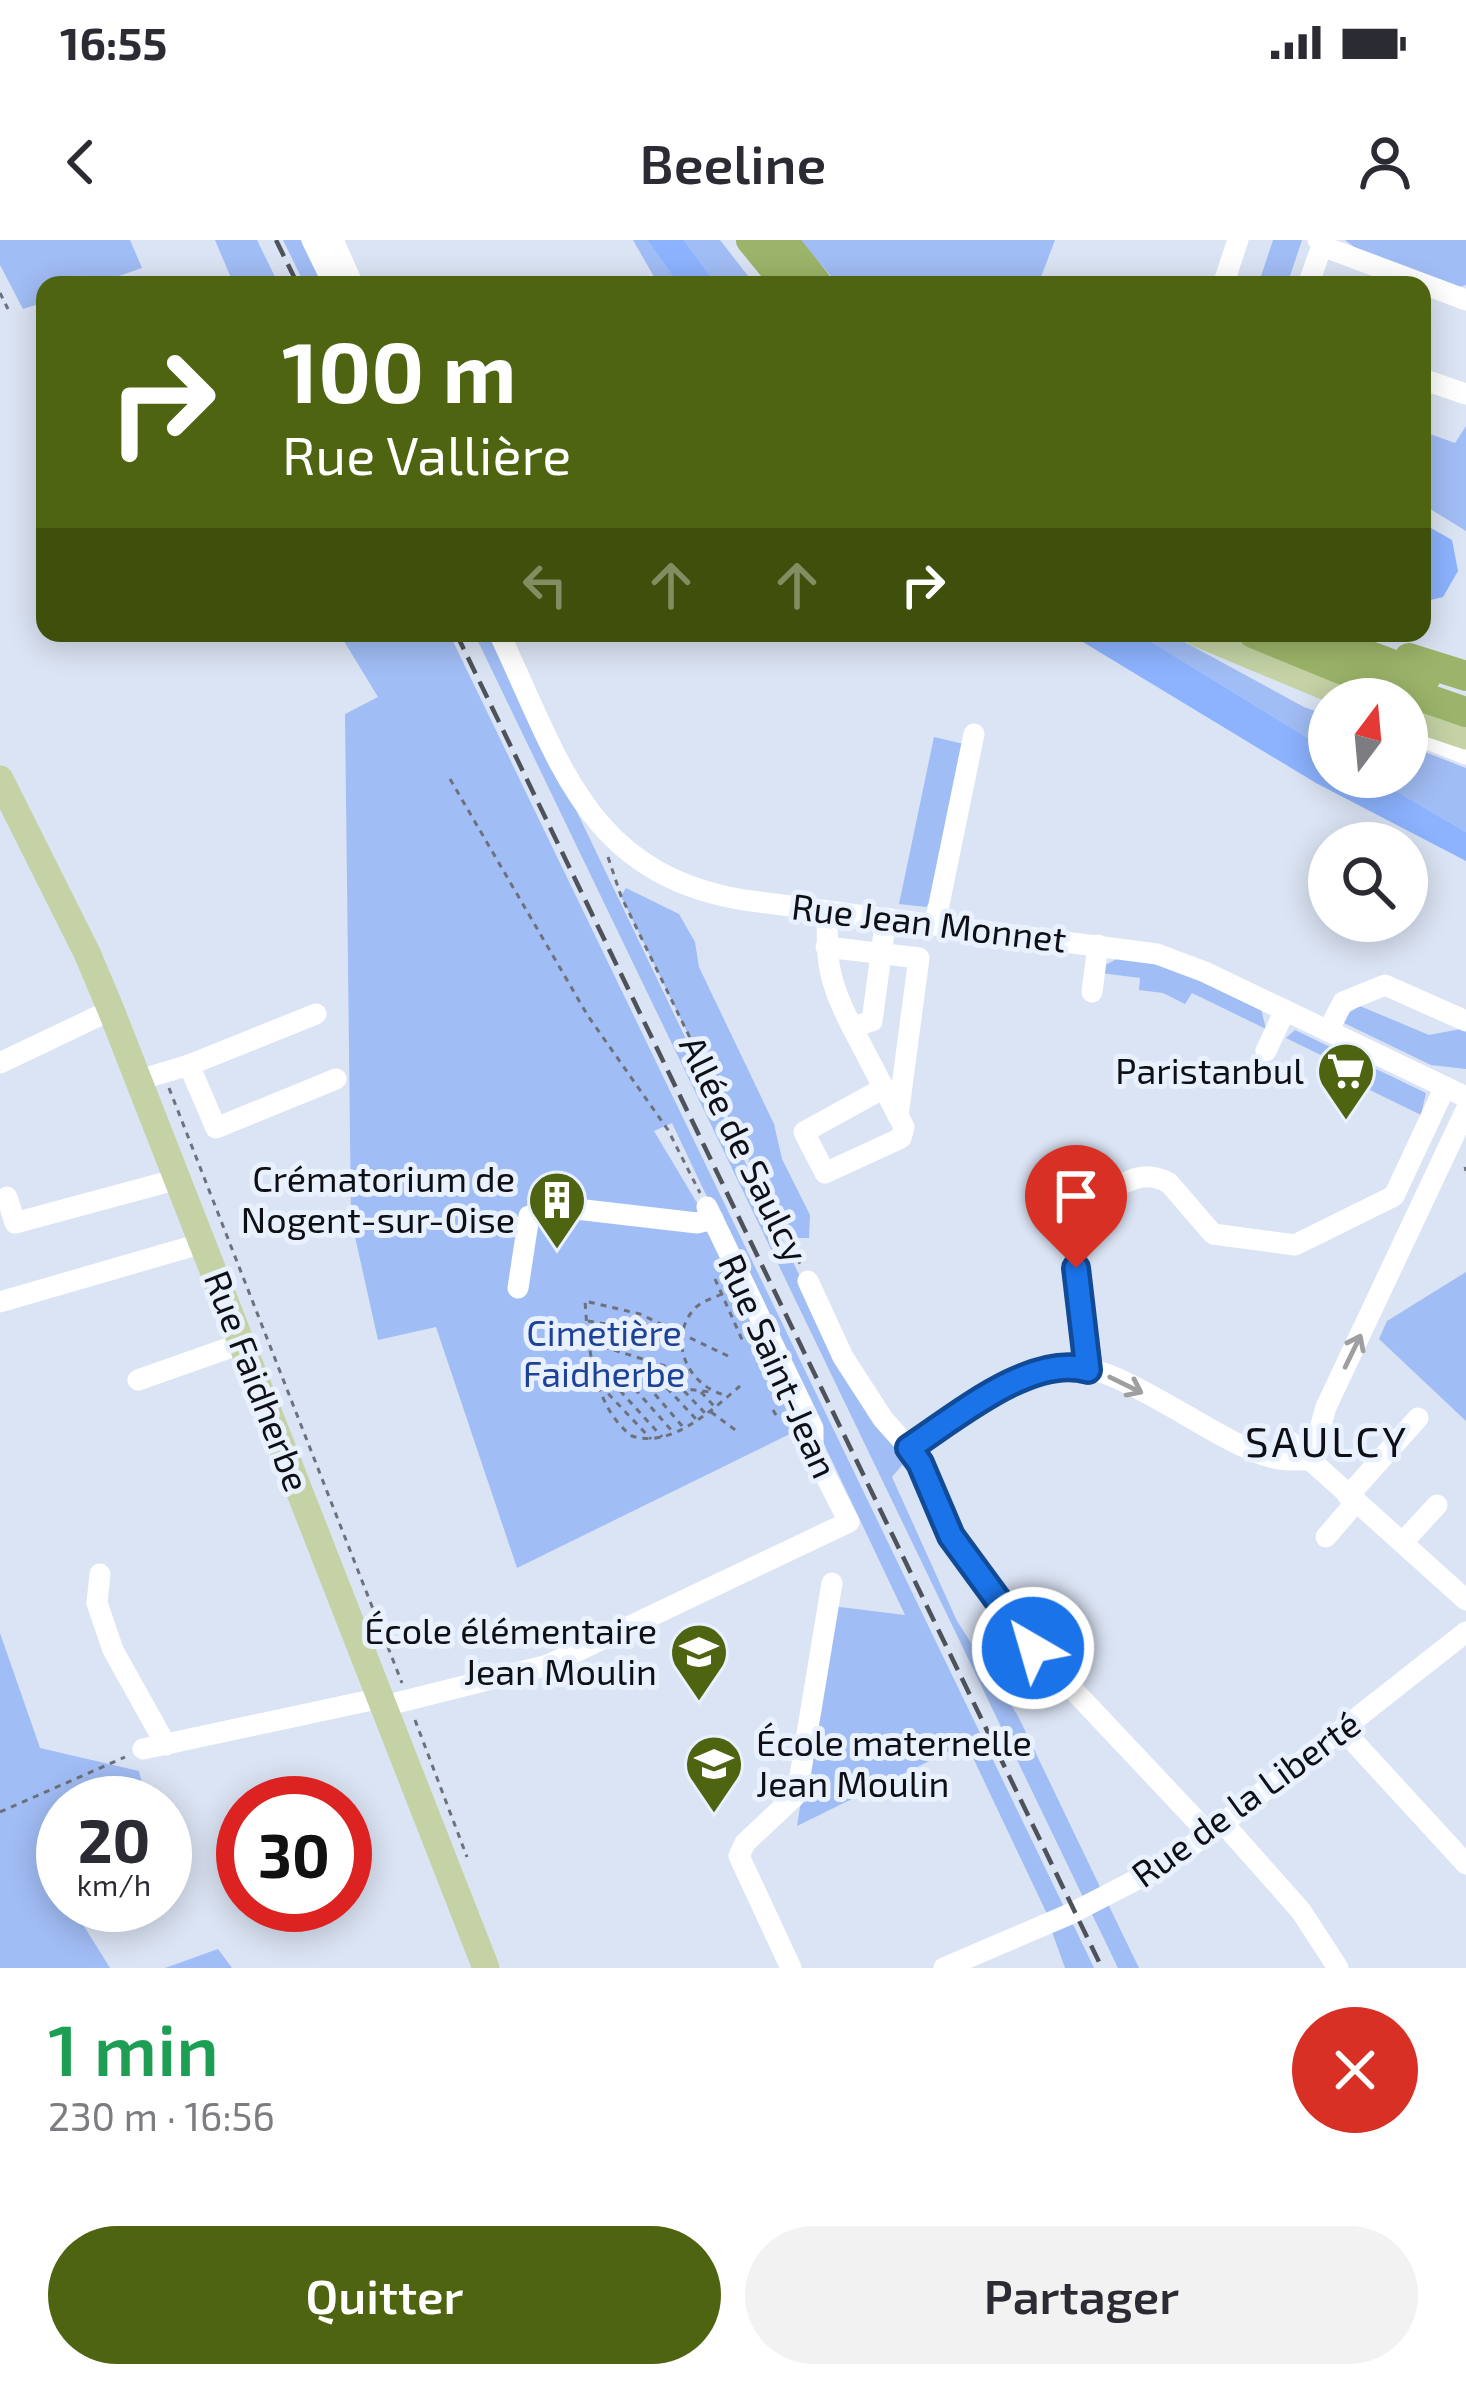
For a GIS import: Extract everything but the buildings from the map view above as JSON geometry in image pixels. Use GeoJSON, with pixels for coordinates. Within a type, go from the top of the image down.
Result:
{"type":"FeatureCollection","features":[{"type":"Feature","properties":{"kind":"highway"},"geometry":{"type":"LineString","coordinates":[[751,240],[781,276]]}},
{"type":"Feature","properties":{"kind":"highway"},"geometry":{"type":"LineString","coordinates":[[782,240],[811,276]]}},
{"type":"Feature","properties":{"kind":"highway"},"geometry":{"type":"LineString","coordinates":[[1333,642],[1466,691]]}},
{"type":"Feature","properties":{"kind":"highway"},"geometry":{"type":"LineString","coordinates":[[1362,642],[1466,676]]}},
{"type":"Feature","properties":{"kind":"highway"},"geometry":{"type":"LineString","coordinates":[[1256,647],[1466,712]]}},
{"type":"Feature","properties":{"kind":"main road"},"geometry":{"type":"LineString","coordinates":[[1256,647],[1315,678]]}},
{"type":"Feature","properties":{"kind":"main road"},"geometry":{"type":"LineString","coordinates":[[1428,723],[1466,736]]}},
{"type":"Feature","properties":{"kind":"main road","name":"Rue Faidherbe"},"geometry":{"type":"LineString","coordinates":[[6,791],[111,1010],[486,1968]]}},
{"type":"Feature","properties":{"kind":"street"},"geometry":{"type":"LineString","coordinates":[[312,240],[330,276]]}},
{"type":"Feature","properties":{"kind":"street"},"geometry":{"type":"LineString","coordinates":[[333,240],[349,276]]}},
{"type":"Feature","properties":{"kind":"street"},"geometry":{"type":"LineString","coordinates":[[1225,276],[1238,240]]}},
{"type":"Feature","properties":{"kind":"street"},"geometry":{"type":"LineString","coordinates":[[1311,276],[1322,242],[1406,276]]}},
{"type":"Feature","properties":{"kind":"street"},"geometry":{"type":"LineString","coordinates":[[1431,286],[1466,300]]}},
{"type":"Feature","properties":{"kind":"street"},"geometry":{"type":"LineString","coordinates":[[1431,383],[1466,394]]}},
{"type":"Feature","properties":{"kind":"street","name":"Rue Jean Monnet"},"geometry":{"type":"LineString","coordinates":[[504,642],[570,781],[609,837],[644,866],[695,890],[1168,957],[1285,1002],[1328,1031],[1456,1092]]}},
{"type":"Feature","properties":{"kind":"street"},"geometry":{"type":"LineString","coordinates":[[1256,647],[1308,685]]}},
{"type":"Feature","properties":{"kind":"street"},"geometry":{"type":"LineString","coordinates":[[934,924],[974,734]]}},
{"type":"Feature","properties":{"kind":"street"},"geometry":{"type":"LineString","coordinates":[[1428,739],[1466,754]]}},
{"type":"Feature","properties":{"kind":"street"},"geometry":{"type":"LineString","coordinates":[[828,910],[831,986],[884,1088],[898,1117],[904,1127],[901,1138],[825,1173],[804,1132],[884,1088]]}},
{"type":"Feature","properties":{"kind":"street"},"geometry":{"type":"LineString","coordinates":[[852,1027],[872,1021],[886,918]]}},
{"type":"Feature","properties":{"kind":"street"},"geometry":{"type":"LineString","coordinates":[[1092,992],[1098,945]]}},
{"type":"Feature","properties":{"kind":"street"},"geometry":{"type":"LineString","coordinates":[[826,947],[919,958],[898,1117]]}},
{"type":"Feature","properties":{"kind":"street"},"geometry":{"type":"LineString","coordinates":[[1328,1031],[1343,1002],[1385,986],[1466,1021]]}},
{"type":"Feature","properties":{"kind":"street"},"geometry":{"type":"LineString","coordinates":[[1266,1051],[1285,1002]]}},
{"type":"Feature","properties":{"kind":"street"},"geometry":{"type":"LineString","coordinates":[[0,1063],[111,1010]]}},
{"type":"Feature","properties":{"kind":"street"},"geometry":{"type":"LineString","coordinates":[[139,1080],[189,1065],[316,1013]]}},
{"type":"Feature","properties":{"kind":"street"},"geometry":{"type":"LineString","coordinates":[[189,1065],[216,1128],[336,1079]]}},
{"type":"Feature","properties":{"kind":"street"},"geometry":{"type":"LineString","coordinates":[[1113,1188],[1135,1178],[1160,1178],[1213,1234],[1294,1244],[1394,1196],[1456,1092]]}},
{"type":"Feature","properties":{"kind":"street"},"geometry":{"type":"LineString","coordinates":[[1311,1460],[1326,1407],[1458,1166],[1466,1110]]}},
{"type":"Feature","properties":{"kind":"street"},"geometry":{"type":"LineString","coordinates":[[7,1197],[15,1223],[178,1179]]}},
{"type":"Feature","properties":{"kind":"street"},"geometry":{"type":"LineString","coordinates":[[518,1288],[530,1216],[559,1207],[697,1223],[710,1213]]}},
{"type":"Feature","properties":{"kind":"street","name":"Rue Saint-Jean"},"geometry":{"type":"LineString","coordinates":[[382,1702],[548,1665],[849,1522],[814,1451],[813,1428],[710,1213]]}},
{"type":"Feature","properties":{"kind":"street"},"geometry":{"type":"LineString","coordinates":[[0,1302],[203,1243]]}},
{"type":"Feature","properties":{"kind":"street"},"geometry":{"type":"LineString","coordinates":[[1076,1268],[1088,1370]]}},
{"type":"Feature","properties":{"kind":"street","name":"Allée de Saulcy"},"geometry":{"type":"LineString","coordinates":[[808,1281],[843,1357],[883,1419],[920,1463],[951,1536],[1016,1628],[1301,1911],[1338,1968]]}},
{"type":"Feature","properties":{"kind":"street"},"geometry":{"type":"LineString","coordinates":[[138,1380],[243,1343]]}},
{"type":"Feature","properties":{"kind":"street"},"geometry":{"type":"LineString","coordinates":[[909,1448],[1030,1375],[1064,1365],[1088,1370],[1268,1456],[1311,1460]]}},
{"type":"Feature","properties":{"kind":"street"},"geometry":{"type":"LineString","coordinates":[[1326,1537],[1418,1418]]}},
{"type":"Feature","properties":{"kind":"street"},"geometry":{"type":"LineString","coordinates":[[1288,1440],[1466,1600]]}},
{"type":"Feature","properties":{"kind":"street"},"geometry":{"type":"LineString","coordinates":[[1404,1541],[1437,1505]]}},
{"type":"Feature","properties":{"kind":"street"},"geometry":{"type":"LineString","coordinates":[[100,1574],[97,1604],[154,1747],[382,1702]]}},
{"type":"Feature","properties":{"kind":"street"},"geometry":{"type":"LineString","coordinates":[[791,1968],[739,1856],[798,1789],[832,1583]]}},
{"type":"Feature","properties":{"kind":"street","name":"Rue de la Liberté"},"geometry":{"type":"LineString","coordinates":[[944,1968],[1153,1872],[1216,1829],[1466,1632]]}},
{"type":"Feature","properties":{"kind":"street"},"geometry":{"type":"LineString","coordinates":[[1343,1730],[1466,1864]]}},
{"type":"Feature","properties":{"kind":"path"},"geometry":{"type":"LineString","coordinates":[[0,293],[8,309]]}},
{"type":"Feature","properties":{"kind":"path"},"geometry":{"type":"LineString","coordinates":[[450,779],[588,1016],[668,1130],[710,1213]]}},
{"type":"Feature","properties":{"kind":"path","name":"Allée de Saulcy"},"geometry":{"type":"LineString","coordinates":[[609,837],[611,874],[808,1281]]}},
{"type":"Feature","properties":{"kind":"path"},"geometry":{"type":"LineString","coordinates":[[715,1279],[744,1344]]}},
{"type":"Feature","properties":{"kind":"path"},"geometry":{"type":"LineString","coordinates":[[691,1374],[683,1348],[684,1332],[697,1307],[722,1294]]}},
{"type":"Feature","properties":{"kind":"path"},"geometry":{"type":"LineString","coordinates":[[728,1356],[640,1314],[585,1301],[599,1384],[607,1406],[632,1436],[651,1440],[674,1432],[740,1386]]}},
{"type":"Feature","properties":{"kind":"path"},"geometry":{"type":"LineString","coordinates":[[586,1321],[683,1348]]}},
{"type":"Feature","properties":{"kind":"path"},"geometry":{"type":"LineString","coordinates":[[590,1343],[691,1374],[713,1392]]}},
{"type":"Feature","properties":{"kind":"path"},"geometry":{"type":"LineString","coordinates":[[595,1369],[645,1383],[729,1396]]}},
{"type":"Feature","properties":{"kind":"path"},"geometry":{"type":"LineString","coordinates":[[603,1371],[663,1437]]}},
{"type":"Feature","properties":{"kind":"path"},"geometry":{"type":"LineString","coordinates":[[626,1378],[674,1432]]}},
{"type":"Feature","properties":{"kind":"path"},"geometry":{"type":"LineString","coordinates":[[645,1383],[683,1427]]}},
{"type":"Feature","properties":{"kind":"path"},"geometry":{"type":"LineString","coordinates":[[599,1384],[651,1440]]}},
{"type":"Feature","properties":{"kind":"path"},"geometry":{"type":"LineString","coordinates":[[665,1387],[696,1419]]}},
{"type":"Feature","properties":{"kind":"path"},"geometry":{"type":"LineString","coordinates":[[683,1390],[738,1432]]}},
{"type":"Feature","properties":{"kind":"path"},"geometry":{"type":"LineString","coordinates":[[699,1391],[710,1410]]}},
{"type":"Feature","properties":{"kind":"path"},"geometry":{"type":"LineString","coordinates":[[0,1812],[154,1747]]}},
{"type":"Feature","properties":{"kind":"green space"},"geometry":{"type":"Polygon","coordinates":[[[0,240],[130,240],[142,268],[119,276],[36,276],[36,305],[23,309],[0,265],[0,240]]]}},
{"type":"Feature","properties":{"kind":"green space"},"geometry":{"type":"Polygon","coordinates":[[[215,240],[257,240],[275,276],[230,276],[215,240]]]}},
{"type":"Feature","properties":{"kind":"green space"},"geometry":{"type":"Polygon","coordinates":[[[283,240],[301,240],[319,276],[301,276],[283,240]]]}},
{"type":"Feature","properties":{"kind":"green space"},"geometry":{"type":"Polygon","coordinates":[[[633,240],[647,240],[673,276],[654,276],[633,240]]]}},
{"type":"Feature","properties":{"kind":"green space"},"geometry":{"type":"Polygon","coordinates":[[[684,240],[720,240],[748,276],[710,276],[684,240]]]}},
{"type":"Feature","properties":{"kind":"green space"},"geometry":{"type":"Polygon","coordinates":[[[799,240],[1055,240],[1041,276],[831,276],[799,240]]]}},
{"type":"Feature","properties":{"kind":"green space"},"geometry":{"type":"Polygon","coordinates":[[[1273,240],[1302,240],[1290,276],[1261,276],[1273,240]]]}},
{"type":"Feature","properties":{"kind":"green space"},"geometry":{"type":"Polygon","coordinates":[[[1345,240],[1466,240],[1466,285],[1456,288],[1361,252],[1345,240]]]}},
{"type":"Feature","properties":{"kind":"green space"},"geometry":{"type":"Polygon","coordinates":[[[1466,426],[1466,531],[1431,510],[1431,434],[1455,443],[1466,426]]]}},
{"type":"Feature","properties":{"kind":"green space","name":"Cimetière Faidherbe"},"geometry":{"type":"Polygon","coordinates":[[[344,642],[453,642],[1065,1909],[1048,1916],[966,1743],[797,1826],[832,1606],[905,1615],[672,1123],[654,1131],[700,1208],[804,1427],[517,1568],[436,1327],[378,1340],[351,1219],[345,714],[378,697],[344,642]]]}},
{"type":"Feature","properties":{"kind":"green space"},"geometry":{"type":"Polygon","coordinates":[[[478,642],[495,642],[831,1341],[908,1458],[892,1477],[957,1621],[1018,1716],[1101,1889],[1084,1899],[478,642]]]}},
{"type":"Feature","properties":{"kind":"green space"},"geometry":{"type":"Polygon","coordinates":[[[1152,642],[1185,642],[1308,708],[1308,738],[1152,642]]]}},
{"type":"Feature","properties":{"kind":"green space"},"geometry":{"type":"Polygon","coordinates":[[[934,737],[964,744],[930,902],[926,907],[899,904],[934,737]]]}},
{"type":"Feature","properties":{"kind":"green space"},"geometry":{"type":"Polygon","coordinates":[[[1428,753],[1466,768],[1466,832],[1408,798],[1428,798],[1428,753]]]}},
{"type":"Feature","properties":{"kind":"green space"},"geometry":{"type":"Polygon","coordinates":[[[626,888],[679,914],[695,942],[699,967],[774,1124],[782,1159],[810,1215],[809,1238],[797,1238],[781,1226],[621,896],[626,888]]]}},
{"type":"Feature","properties":{"kind":"green space"},"geometry":{"type":"Polygon","coordinates":[[[1123,956],[1161,963],[1261,1009],[1266,1029],[1192,993],[1185,1004],[1163,993],[1139,990],[1140,978],[1101,973],[1105,965],[1123,956]]]}},
{"type":"Feature","properties":{"kind":"green space"},"geometry":{"type":"Polygon","coordinates":[[[1360,1006],[1429,1035],[1466,1028],[1466,1069],[1431,1065],[1344,1023],[1347,1014],[1360,1006]]]}},
{"type":"Feature","properties":{"kind":"green space"},"geometry":{"type":"Polygon","coordinates":[[[1295,1030],[1426,1093],[1421,1115],[1337,1074],[1341,1065],[1286,1038],[1295,1030]]]}},
{"type":"Feature","properties":{"kind":"green space"},"geometry":{"type":"Polygon","coordinates":[[[1466,1272],[1466,1421],[1379,1339],[1387,1321],[1466,1272]]]}},
{"type":"Feature","properties":{"kind":"green space"},"geometry":{"type":"Polygon","coordinates":[[[0,1633],[40,1748],[139,1771],[140,1776],[36,1776],[36,1932],[88,1932],[110,1968],[0,1968],[0,1633]]]}},
{"type":"Feature","properties":{"kind":"green space"},"geometry":{"type":"Polygon","coordinates":[[[1108,1904],[1139,1968],[1118,1968],[1091,1912],[1108,1904]]]}},
{"type":"Feature","properties":{"kind":"green space"},"geometry":{"type":"Polygon","coordinates":[[[1072,1922],[1094,1968],[1065,1968],[1051,1929],[1072,1922]]]}},
{"type":"Feature","properties":{"kind":"green space"},"geometry":{"type":"Polygon","coordinates":[[[218,1949],[232,1968],[165,1968],[218,1949]]]}},
{"type":"Feature","properties":{"kind":"shaded area"},"geometry":{"type":"Polygon","coordinates":[[[647,240],[684,240],[710,276],[673,276],[647,240]]]}},
{"type":"Feature","properties":{"kind":"shaded area"},"geometry":{"type":"Polygon","coordinates":[[[1431,528],[1452,540],[1458,571],[1443,597],[1431,600],[1431,528]]]}},
{"type":"Feature","properties":{"kind":"shaded area"},"geometry":{"type":"Polygon","coordinates":[[[1083,642],[1152,642],[1308,738],[1308,778],[1083,642]]]}},
{"type":"Feature","properties":{"kind":"shaded area"},"geometry":{"type":"Polygon","coordinates":[[[1345,798],[1408,798],[1466,832],[1466,861],[1428,841],[1428,822],[1391,822],[1345,798]]]}},
{"type":"Feature","properties":{"kind":"railway"},"geometry":{"type":"LineString","coordinates":[[276,240],[294,276]]}},
{"type":"Feature","properties":{"kind":"railway"},"geometry":{"type":"LineString","coordinates":[[460,642],[1102,1968]]}},
{"type":"Feature","properties":{"kind":"place","name":"Paristanbul"},"geometry":{"type":"Point","coordinates":[1346,1122]}},
{"type":"Feature","properties":{"kind":"place","name":"Crématorium de Nogent-sur-Oise"},"geometry":{"type":"Point","coordinates":[557,1251]}},
{"type":"Feature","properties":{"kind":"place","name":"École élémentaire Jean Moulin"},"geometry":{"type":"Point","coordinates":[699,1703]}},
{"type":"Feature","properties":{"kind":"place","name":"École maternelle Jean Moulin"},"geometry":{"type":"Point","coordinates":[714,1815]}},
{"type":"Feature","properties":{"kind":"district","name":"SAULCY"},"geometry":{"type":"Point","coordinates":[1327,1442]}},
{"type":"Feature","properties":{"kind":"route"},"geometry":{"type":"LineString","coordinates":[[1033,1648],[951,1536],[909,1448],[1030,1375],[1064,1365],[1088,1370],[1076,1268]]}}]}
